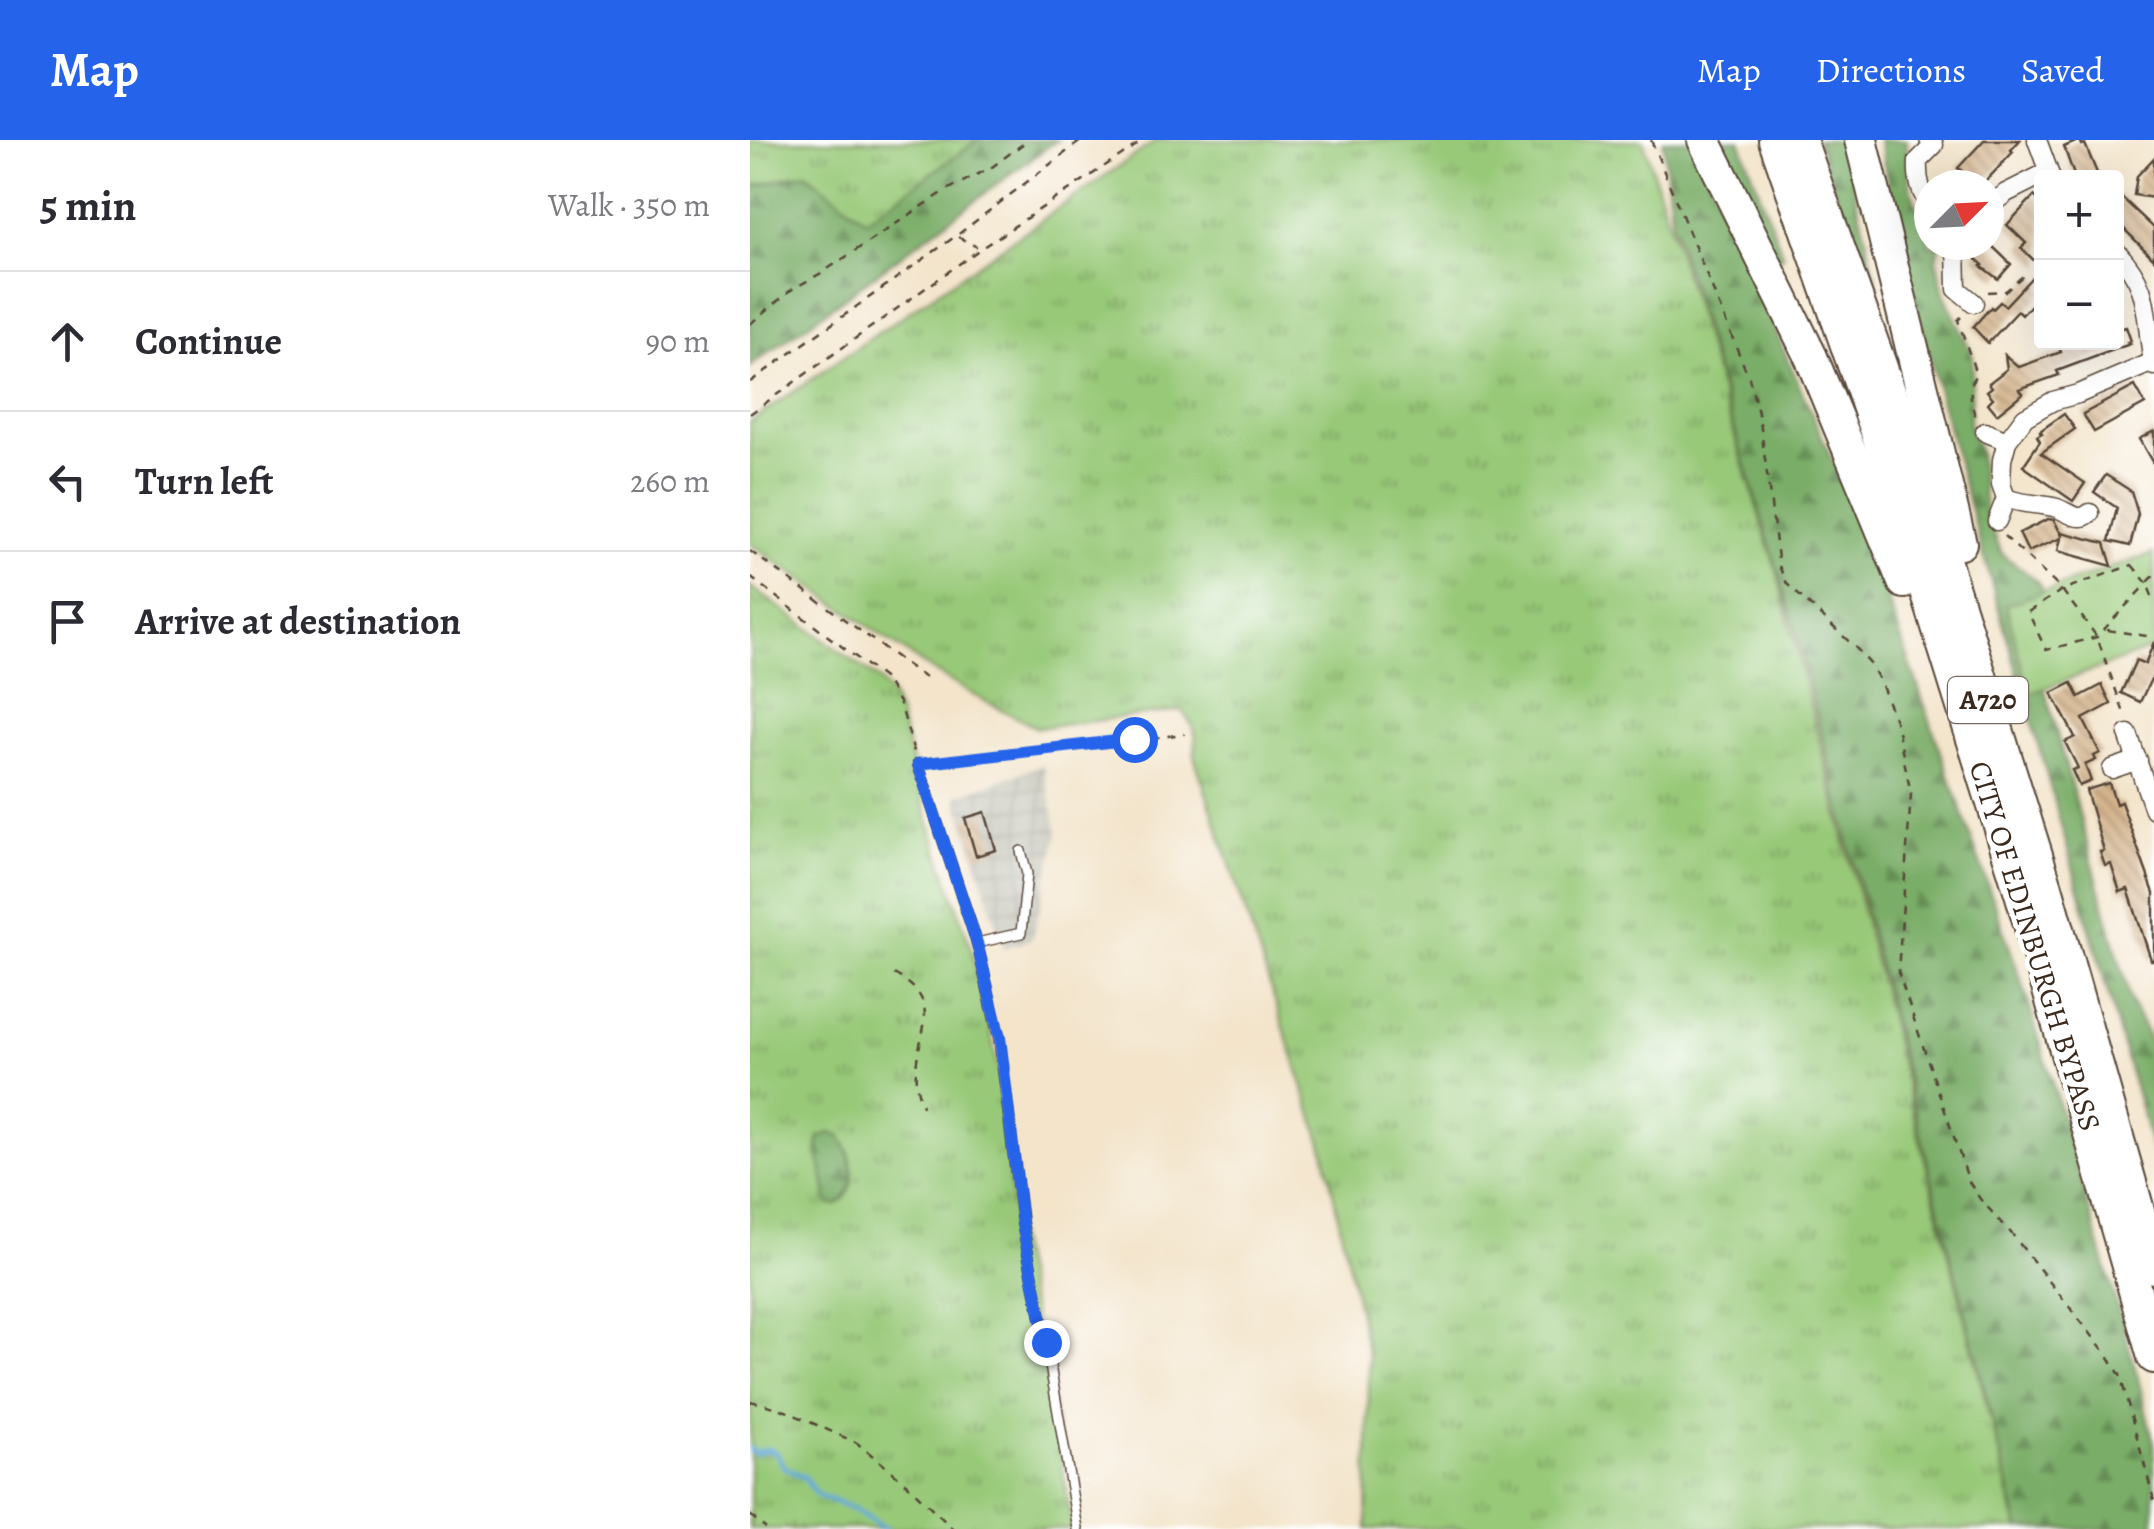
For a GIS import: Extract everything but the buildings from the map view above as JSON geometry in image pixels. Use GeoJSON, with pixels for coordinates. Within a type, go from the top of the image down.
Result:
{"type":"FeatureCollection","features":[{"type":"Feature","properties":{"kind":"highway"},"geometry":{"type":"LineString","coordinates":[[1704,140],[1811,357],[2034,892]]}},
{"type":"Feature","properties":{"kind":"highway","name":"CITY OF EDINBURGH BYPASS"},"geometry":{"type":"LineString","coordinates":[[1776,140],[2034,892],[2154,1268]]}},
{"type":"Feature","properties":{"kind":"highway","name":"CITY OF EDINBURGH BYPASS"},"geometry":{"type":"LineString","coordinates":[[1800,140],[1906,435],[2034,892],[2154,1357]]}},
{"type":"Feature","properties":{"kind":"highway"},"geometry":{"type":"LineString","coordinates":[[1861,140],[2034,892]]}},
{"type":"Feature","properties":{"kind":"street"},"geometry":{"type":"LineString","coordinates":[[1917,170],[1918,162],[1934,145],[1929,140]]}},
{"type":"Feature","properties":{"kind":"street"},"geometry":{"type":"LineString","coordinates":[[2037,140],[2048,170]]}},
{"type":"Feature","properties":{"kind":"street"},"geometry":{"type":"LineString","coordinates":[[2004,195],[2034,182]]}},
{"type":"Feature","properties":{"kind":"street"},"geometry":{"type":"LineString","coordinates":[[1997,521],[2006,498],[2001,484],[2007,441],[2025,417],[2153,364],[2151,318],[2144,286],[2124,258]]}},
{"type":"Feature","properties":{"kind":"street"},"geometry":{"type":"LineString","coordinates":[[1956,260],[1957,288],[1974,303]]}},
{"type":"Feature","properties":{"kind":"street"},"geometry":{"type":"LineString","coordinates":[[1985,432],[2007,441]]}},
{"type":"Feature","properties":{"kind":"street"},"geometry":{"type":"LineString","coordinates":[[2006,498],[2061,509],[2074,516],[2090,513]]}},
{"type":"Feature","properties":{"kind":"street"},"geometry":{"type":"LineString","coordinates":[[2128,734],[2154,810]]}},
{"type":"Feature","properties":{"kind":"street"},"geometry":{"type":"LineString","coordinates":[[2112,769],[2138,760]]}},
{"type":"Feature","properties":{"kind":"lane"},"geometry":{"type":"LineString","coordinates":[[918,764],[977,943],[1000,1038],[1022,1223],[1078,1529]]}},
{"type":"Feature","properties":{"kind":"lane"},"geometry":{"type":"LineString","coordinates":[[977,943],[1022,932],[1027,874],[1022,851]]}},
{"type":"Feature","properties":{"kind":"path"},"geometry":{"type":"LineString","coordinates":[[750,324],[791,290],[1028,140]]}},
{"type":"Feature","properties":{"kind":"path"},"geometry":{"type":"LineString","coordinates":[[750,382],[956,236],[1082,140]]}},
{"type":"Feature","properties":{"kind":"path"},"geometry":{"type":"LineString","coordinates":[[750,414],[980,249],[1144,140]]}},
{"type":"Feature","properties":{"kind":"path"},"geometry":{"type":"LineString","coordinates":[[1651,140],[1749,378],[1760,421],[1779,566],[1787,584],[1870,665],[1881,682],[1897,726],[1911,794],[1898,972],[1969,1182],[2110,1357],[2120,1375],[2154,1500]]}},
{"type":"Feature","properties":{"kind":"path"},"geometry":{"type":"LineString","coordinates":[[956,236],[980,249]]}},
{"type":"Feature","properties":{"kind":"path"},"geometry":{"type":"LineString","coordinates":[[1985,432],[1973,412],[1970,383],[1976,374],[1958,320],[1984,292],[2006,291],[2024,274]]}},
{"type":"Feature","properties":{"kind":"path"},"geometry":{"type":"LineString","coordinates":[[1997,521],[2005,539],[2062,590],[2097,637],[2128,723],[2128,734]]}},
{"type":"Feature","properties":{"kind":"path"},"geometry":{"type":"LineString","coordinates":[[750,551],[928,680]]}},
{"type":"Feature","properties":{"kind":"path"},"geometry":{"type":"LineString","coordinates":[[2154,576],[2148,584],[2097,637],[2046,650],[2028,612],[2062,590],[2132,566],[2148,584],[2154,601]]}},
{"type":"Feature","properties":{"kind":"path"},"geometry":{"type":"LineString","coordinates":[[750,577],[886,680],[902,706],[918,764],[1186,734]]}},
{"type":"Feature","properties":{"kind":"path"},"geometry":{"type":"LineString","coordinates":[[2105,630],[2154,637]]}},
{"type":"Feature","properties":{"kind":"path"},"geometry":{"type":"LineString","coordinates":[[894,974],[917,990],[925,1008],[916,1081],[922,1107]]}},
{"type":"Feature","properties":{"kind":"path"},"geometry":{"type":"LineString","coordinates":[[750,1401],[779,1408],[858,1444],[905,1482],[952,1529]]}},
{"type":"Feature","properties":{"kind":"path"},"geometry":{"type":"LineString","coordinates":[[750,1515],[766,1529]]}},
{"type":"Feature","properties":{"kind":"shaded area"},"geometry":{"type":"Polygon","coordinates":[[[1043,765],[1058,833],[1032,939],[1004,948],[956,796],[1043,765]]]}},
{"type":"Feature","properties":{"kind":"green space"},"geometry":{"type":"Polygon","coordinates":[[[750,140],[978,140],[866,221],[806,173],[750,187],[750,140]]]}},
{"type":"Feature","properties":{"kind":"green space"},"geometry":{"type":"Polygon","coordinates":[[[978,140],[1057,140],[750,367],[750,187],[806,173],[866,220],[978,140]]]}},
{"type":"Feature","properties":{"kind":"green space"},"geometry":{"type":"Polygon","coordinates":[[[1157,140],[1643,140],[1777,572],[2018,1529],[1367,1529],[1369,1359],[1323,1146],[1194,756],[1196,737],[1190,722],[1182,710],[1037,728],[930,669],[750,544],[750,422],[1157,140]]]}},
{"type":"Feature","properties":{"kind":"green space"},"geometry":{"type":"Polygon","coordinates":[[[1663,140],[1692,140],[1864,533],[2027,997],[2137,1374],[2154,1444],[2154,1529],[2019,1529],[1794,625],[1672,223],[1663,140]]]}},
{"type":"Feature","properties":{"kind":"green space"},"geometry":{"type":"Polygon","coordinates":[[[1716,140],[1740,140],[1783,256],[1775,259],[1716,140]]]}},
{"type":"Feature","properties":{"kind":"green space"},"geometry":{"type":"Polygon","coordinates":[[[1817,140],[1842,140],[1878,287],[1870,290],[1817,140]]]}},
{"type":"Feature","properties":{"kind":"green space"},"geometry":{"type":"Polygon","coordinates":[[[1879,140],[1907,140],[1914,198],[1914,260],[1936,260],[1944,293],[1973,356],[1969,425],[1979,452],[1985,510],[2002,554],[2038,582],[2055,611],[2034,650],[2131,1003],[2154,1049],[2154,1157],[1941,402],[1879,140]]]}},
{"type":"Feature","properties":{"kind":"green space"},"geometry":{"type":"Polygon","coordinates":[[[2154,553],[2154,648],[2029,694],[2006,605],[2154,553]]]}},
{"type":"Feature","properties":{"kind":"green space"},"geometry":{"type":"Polygon","coordinates":[[[750,586],[878,679],[898,712],[930,826],[971,948],[988,1019],[1001,1082],[1014,1227],[1073,1529],[750,1529],[750,586]]]}},
{"type":"Feature","properties":{"kind":"green space"},"geometry":{"type":"Polygon","coordinates":[[[830,1133],[840,1136],[845,1144],[852,1174],[849,1192],[835,1205],[827,1202],[819,1153],[819,1137],[830,1133]]]}},
{"type":"Feature","properties":{"kind":"waterway"},"geometry":{"type":"LineString","coordinates":[[750,1449],[755,1453],[769,1449],[776,1453],[784,1467],[804,1477],[817,1495],[852,1508],[886,1529]]}},
{"type":"Feature","properties":{"kind":"route"},"geometry":{"type":"LineString","coordinates":[[1046,1342],[1022,1223],[1000,1038],[984,966],[918,764],[1134,739]]}}]}
